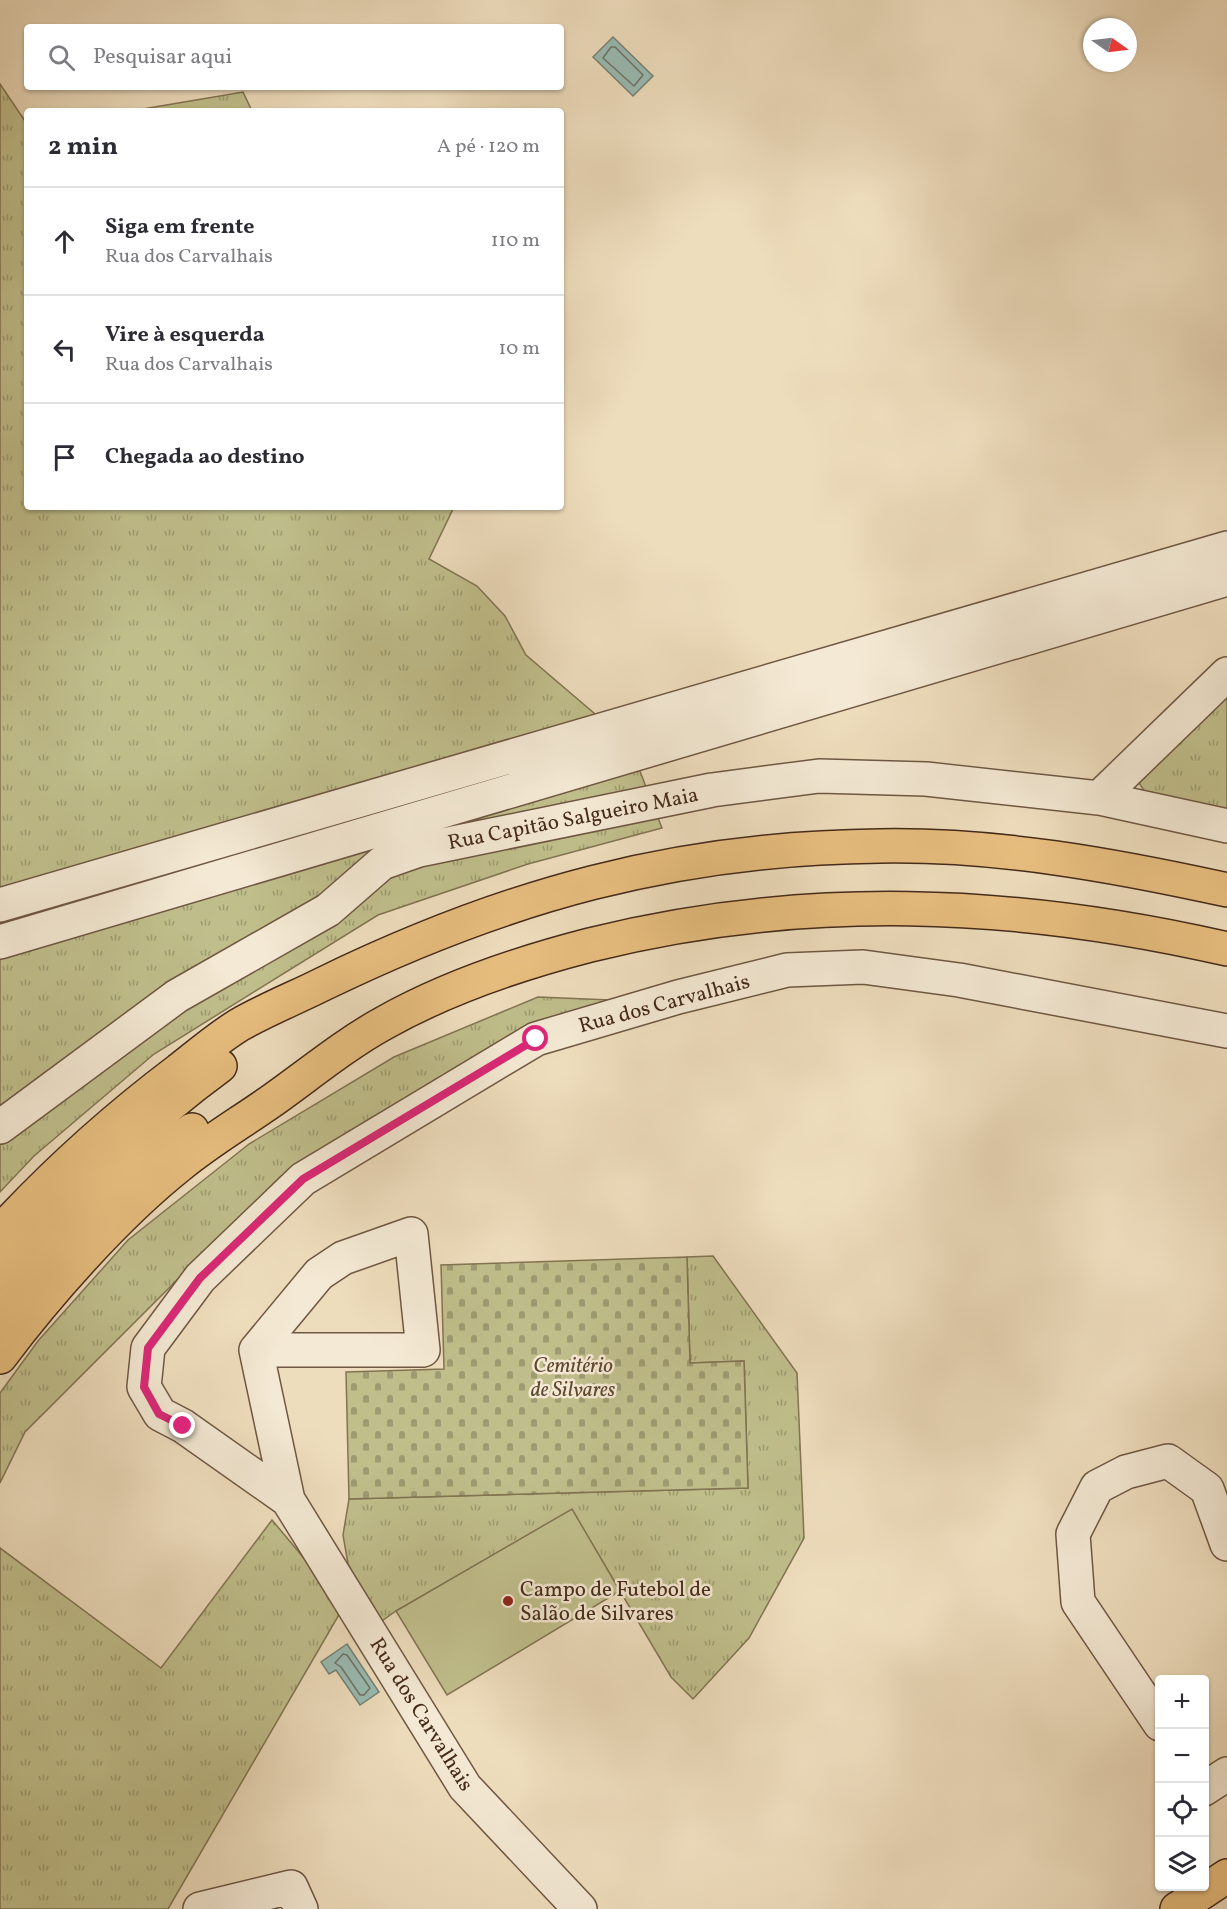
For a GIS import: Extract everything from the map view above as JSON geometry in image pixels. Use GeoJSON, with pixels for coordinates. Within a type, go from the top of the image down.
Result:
{"type":"FeatureCollection","features":[{"type":"Feature","properties":{"kind":"main road"},"geometry":{"type":"LineString","coordinates":[[0,1232],[117,1117],[237,1026],[355,968],[489,912],[566,888],[668,865],[768,851],[883,845],[1017,853],[1148,873],[1227,890]]}},
{"type":"Feature","properties":{"kind":"main road"},"geometry":{"type":"LineString","coordinates":[[0,1316],[93,1213],[152,1158],[224,1107],[445,993],[560,953],[638,933],[784,911],[887,907],[1006,912],[1147,933],[1227,950]]}},
{"type":"Feature","properties":{"kind":"main road"},"geometry":{"type":"LineString","coordinates":[[0,1273],[29,1240],[135,1137],[204,1078],[355,968]]}},
{"type":"Feature","properties":{"kind":"main road"},"geometry":{"type":"LineString","coordinates":[[0,1356],[78,1265],[136,1204],[179,1166],[382,1024]]}},
{"type":"Feature","properties":{"kind":"main road"},"geometry":{"type":"LineString","coordinates":[[1177,1909],[1227,1876]]}},
{"type":"Feature","properties":{"kind":"street"},"geometry":{"type":"LineString","coordinates":[[0,905],[1227,548]]}},
{"type":"Feature","properties":{"kind":"street"},"geometry":{"type":"LineString","coordinates":[[0,942],[1227,579]]}},
{"type":"Feature","properties":{"kind":"street"},"geometry":{"type":"LineString","coordinates":[[1099,798],[1227,674]]}},
{"type":"Feature","properties":{"kind":"street","name":"Rua Capitão Salgueiro Maia"},"geometry":{"type":"LineString","coordinates":[[0,1126],[177,996],[328,910],[382,863],[419,849],[712,790],[819,776],[926,779],[1099,798],[1227,826]]}},
{"type":"Feature","properties":{"kind":"street","name":"Rua dos Carvalhais"},"geometry":{"type":"LineString","coordinates":[[288,1500],[183,1426],[159,1414],[144,1387],[148,1348],[200,1278],[303,1179],[536,1039],[678,997],[788,970],[863,968],[959,980],[1227,1031]]}},
{"type":"Feature","properties":{"kind":"street"},"geometry":{"type":"LineString","coordinates":[[411,1234],[423,1350],[256,1350],[319,1274],[343,1258],[411,1234]]}},
{"type":"Feature","properties":{"kind":"street","name":"Rua dos Carvalhais"},"geometry":{"type":"LineString","coordinates":[[256,1350],[288,1500],[465,1787],[580,1909]]}},
{"type":"Feature","properties":{"kind":"street"},"geometry":{"type":"LineString","coordinates":[[1155,1717],[1078,1602],[1073,1534],[1097,1487],[1126,1472],[1168,1461],[1207,1489],[1227,1544]]}},
{"type":"Feature","properties":{"kind":"street"},"geometry":{"type":"LineString","coordinates":[[1209,1786],[1227,1774]]}},
{"type":"Feature","properties":{"kind":"street"},"geometry":{"type":"LineString","coordinates":[[200,1909],[291,1887],[301,1909]]}},
{"type":"Feature","properties":{"kind":"green space"},"geometry":{"type":"Polygon","coordinates":[[[0,84],[24,120],[24,510],[453,510],[429,559],[477,586],[505,616],[526,655],[629,743],[662,828],[528,864],[378,915],[154,1054],[34,1156],[0,1192],[0,84]]]}},
{"type":"Feature","properties":{"kind":"green space"},"geometry":{"type":"Polygon","coordinates":[[[243,92],[251,108],[149,108],[243,92]]]}},
{"type":"Feature","properties":{"kind":"green space"},"geometry":{"type":"Polygon","coordinates":[[[1227,684],[1227,812],[1148,797],[1136,778],[1227,684]]]}},
{"type":"Feature","properties":{"kind":"green space"},"geometry":{"type":"Polygon","coordinates":[[[538,997],[610,1000],[541,1022],[280,1177],[25,1432],[0,1483],[0,1393],[38,1341],[128,1240],[249,1144],[394,1057],[538,997]]]}},
{"type":"Feature","properties":{"kind":"green space"},"geometry":{"type":"Polygon","coordinates":[[[713,1256],[797,1373],[804,1538],[749,1638],[693,1699],[671,1677],[572,1510],[379,1623],[348,1564],[343,1535],[349,1499],[748,1488],[744,1361],[690,1363],[687,1257],[713,1256]]]}},
{"type":"Feature","properties":{"kind":"green space","name":"Cemitério de Silvares"},"geometry":{"type":"Polygon","coordinates":[[[687,1257],[690,1363],[744,1361],[748,1488],[349,1499],[346,1372],[444,1369],[441,1265],[687,1257]]]}},
{"type":"Feature","properties":{"kind":"green space","name":"Campo de Futebol de Salão de Silvares"},"geometry":{"type":"Polygon","coordinates":[[[572,1509],[620,1591],[447,1695],[396,1611],[572,1509]]]}},
{"type":"Feature","properties":{"kind":"green space"},"geometry":{"type":"Polygon","coordinates":[[[272,1520],[344,1606],[168,1909],[0,1909],[0,1548],[161,1668],[272,1520]]]}},
{"type":"Feature","properties":{"kind":"water"},"geometry":{"type":"Polygon","coordinates":[[[613,37],[653,76],[633,96],[593,57],[613,37]]]}},
{"type":"Feature","properties":{"kind":"water"},"geometry":{"type":"Polygon","coordinates":[[[347,1644],[379,1692],[360,1705],[336,1670],[329,1674],[321,1662],[347,1644]]]}},
{"type":"Feature","properties":{"kind":"place","name":"Campo de Futebol de Salão de Silvares"},"geometry":{"type":"Point","coordinates":[508,1601]}},
{"type":"Feature","properties":{"kind":"route"},"geometry":{"type":"LineString","coordinates":[[183,1426],[159,1414],[144,1387],[148,1348],[200,1278],[303,1179],[536,1039]]}}]}
